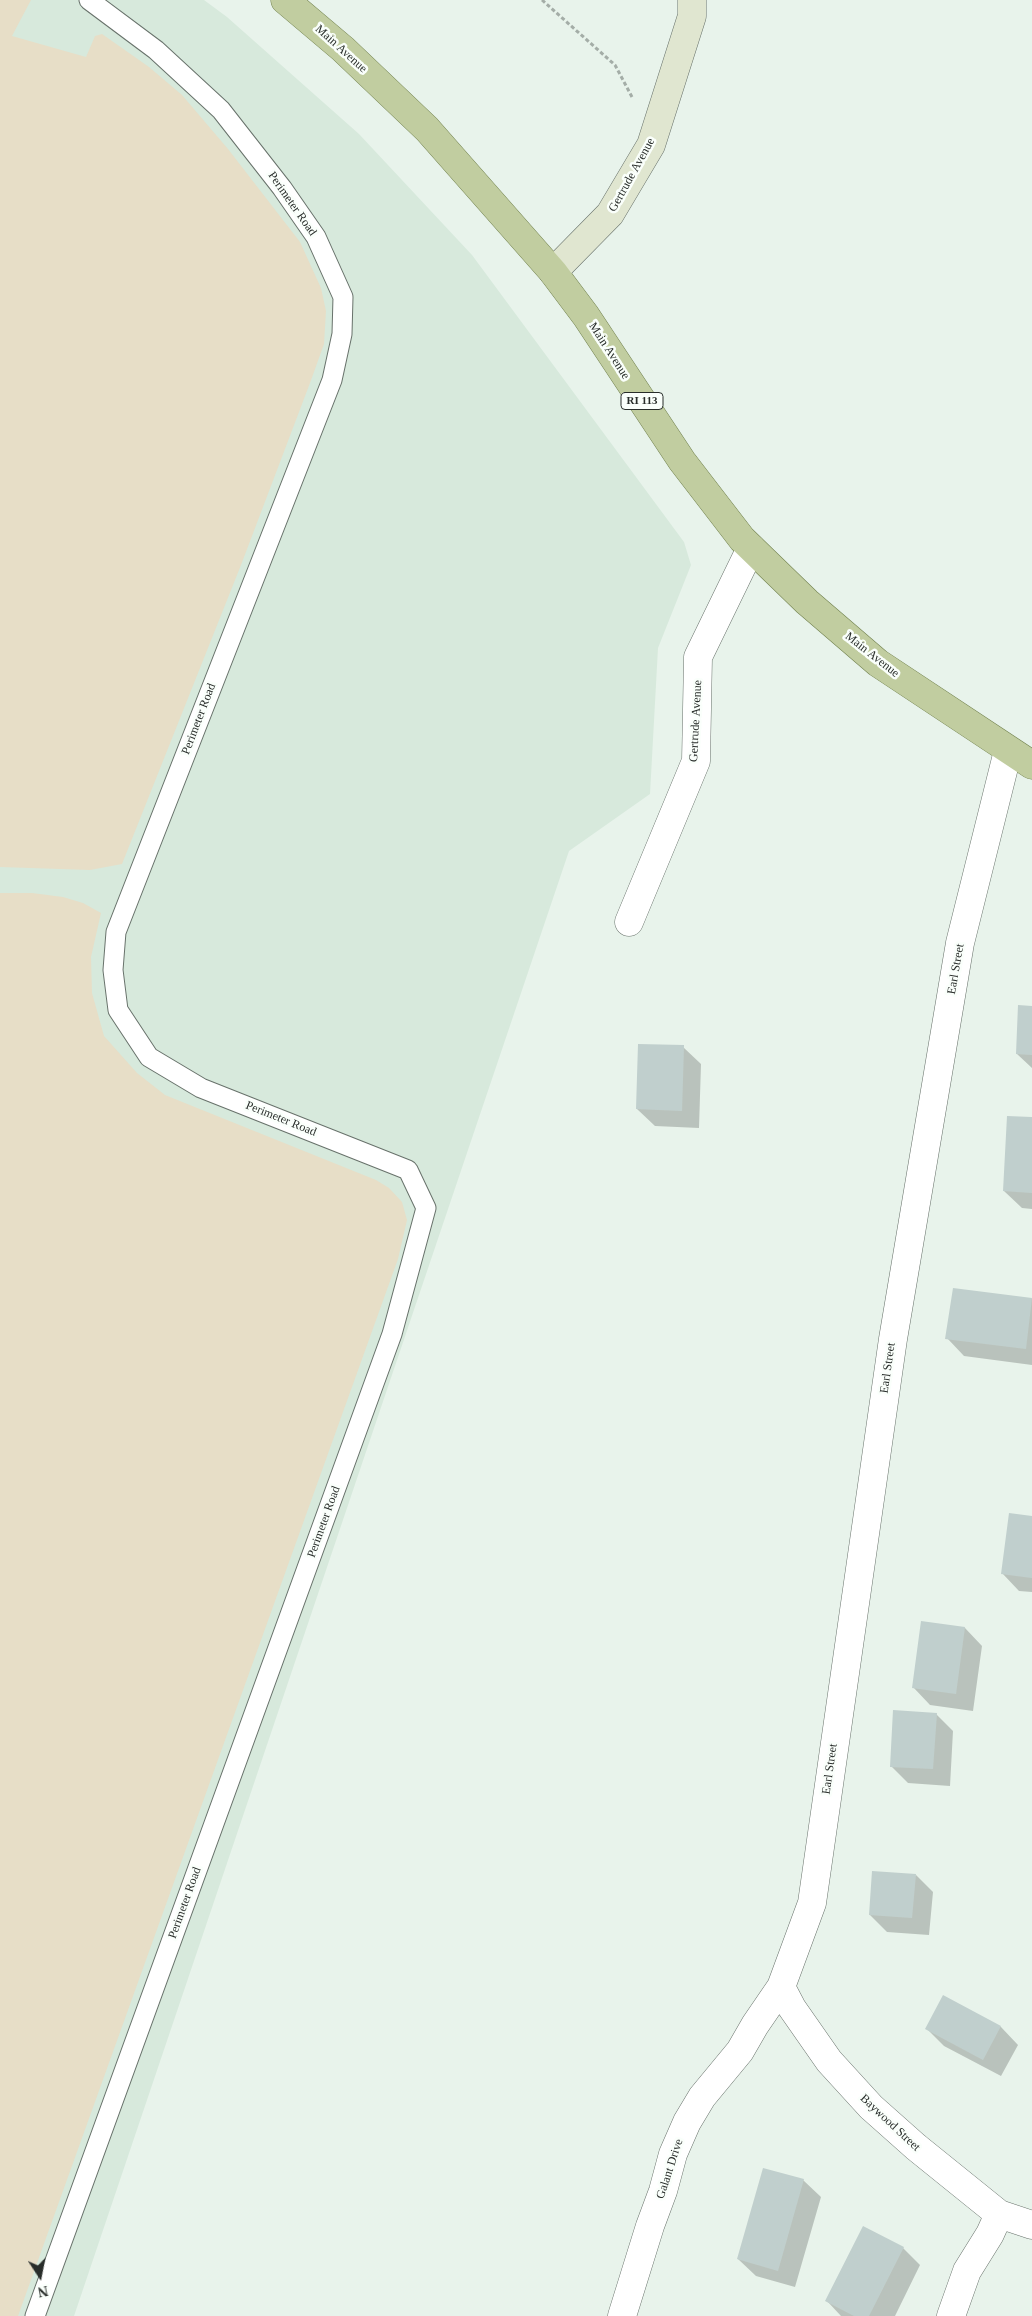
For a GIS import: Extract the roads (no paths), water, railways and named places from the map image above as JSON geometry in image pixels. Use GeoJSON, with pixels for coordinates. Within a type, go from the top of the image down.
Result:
{"type":"FeatureCollection","features":[{"type":"Feature","properties":{"kind":"main road","name":"Main Avenue"},"geometry":{"type":"LineString","coordinates":[[285,0],[343,49],[427,129],[553,272],[586,316],[682,461],[751,548],[807,602],[878,663],[1032,765]]}},
{"type":"Feature","properties":{"kind":"street","name":"Gertrude Avenue"},"geometry":{"type":"LineString","coordinates":[[553,272],[610,214],[653,138],[692,16],[692,0]]}},
{"type":"Feature","properties":{"kind":"street","name":"Gertrude Avenue"},"geometry":{"type":"LineString","coordinates":[[629,922],[696,761],[698,657],[751,548]]}},
{"type":"Feature","properties":{"kind":"street","name":"Earl Street"},"geometry":{"type":"LineString","coordinates":[[781,1987],[812,1903],[893,1338],[960,942],[1008,750]]}},
{"type":"Feature","properties":{"kind":"street","name":"Baywood Street"},"geometry":{"type":"LineString","coordinates":[[781,1987],[792,2008],[829,2061],[871,2107],[923,2153],[999,2214],[1032,2225]]}},
{"type":"Feature","properties":{"kind":"street","name":"Galant Drive"},"geometry":{"type":"LineString","coordinates":[[622,2316],[663,2191],[673,2154],[687,2122],[702,2098],[740,2052],[754,2025],[781,1987]]}},
{"type":"Feature","properties":{"kind":"street"},"geometry":{"type":"LineString","coordinates":[[950,2316],[967,2272],[990,2234],[999,2214]]}},
{"type":"Feature","properties":{"kind":"lane","name":"Perimeter Road"},"geometry":{"type":"LineString","coordinates":[[35,2316],[392,1334],[426,1208],[408,1170],[201,1088],[149,1058],[118,1010],[113,970],[116,932],[332,380],[342,334],[343,297],[316,237],[282,188],[220,110],[156,50],[89,0]]}}]}
